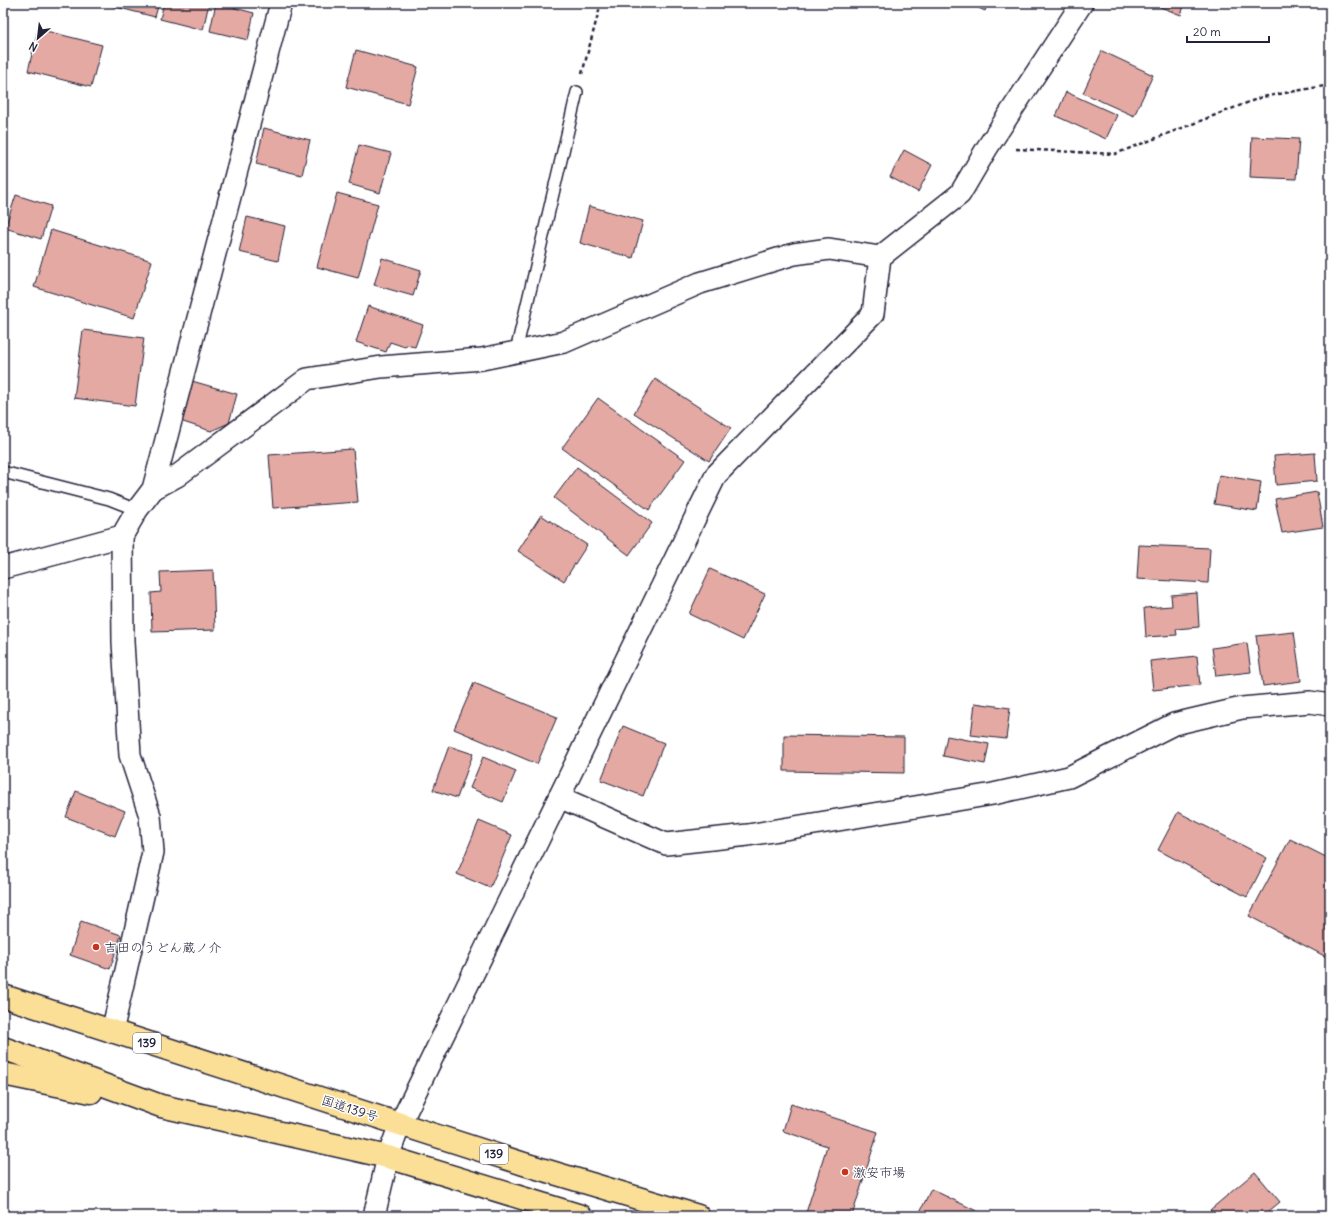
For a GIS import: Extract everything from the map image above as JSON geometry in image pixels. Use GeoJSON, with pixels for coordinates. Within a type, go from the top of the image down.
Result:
{"type":"FeatureCollection","features":[{"type":"Feature","properties":{"kind":"highway","name":"国道139号"},"geometry":{"type":"LineString","coordinates":[[3,996],[524,1164],[698,1216]]}},
{"type":"Feature","properties":{"kind":"highway"},"geometry":{"type":"LineString","coordinates":[[3,1048],[161,1106]]}},
{"type":"Feature","properties":{"kind":"highway"},"geometry":{"type":"LineString","coordinates":[[3,1074],[161,1106],[388,1156],[581,1216]]}},
{"type":"Feature","properties":{"kind":"street"},"geometry":{"type":"LineString","coordinates":[[112,1032],[153,852],[150,816],[130,755],[123,642],[122,536],[137,510],[153,489],[281,3]]}},
{"type":"Feature","properties":{"kind":"street"},"geometry":{"type":"LineString","coordinates":[[374,1216],[388,1156],[400,1124],[716,475],[873,314],[880,257],[960,194],[987,148],[1082,3]]}},
{"type":"Feature","properties":{"kind":"street"},"geometry":{"type":"LineString","coordinates":[[153,489],[177,476],[307,379],[381,367],[482,359],[564,342],[700,283],[794,254],[829,249],[880,257]]}},
{"type":"Feature","properties":{"kind":"street"},"geometry":{"type":"LineString","coordinates":[[3,568],[122,536]]}},
{"type":"Feature","properties":{"kind":"street"},"geometry":{"type":"LineString","coordinates":[[559,797],[666,844],[748,835],[993,794],[1069,777],[1174,724],[1242,708],[1310,702],[1330,705]]}},
{"type":"Feature","properties":{"kind":"lane"},"geometry":{"type":"LineString","coordinates":[[516,351],[577,92]]}},
{"type":"Feature","properties":{"kind":"lane"},"geometry":{"type":"LineString","coordinates":[[3,472],[109,499],[137,510]]}},
{"type":"Feature","properties":{"kind":"path"},"geometry":{"type":"LineString","coordinates":[[577,92],[601,3]]}},
{"type":"Feature","properties":{"kind":"path"},"geometry":{"type":"LineString","coordinates":[[987,148],[1115,154],[1262,97],[1330,85]]}},
{"type":"Feature","properties":{"kind":"building"},"geometry":{"type":"Polygon","coordinates":[[[113,3],[159,3],[155,17],[112,6],[113,3]]]}},
{"type":"Feature","properties":{"kind":"building"},"geometry":{"type":"Polygon","coordinates":[[[164,3],[209,3],[203,30],[160,19],[164,3]]]}},
{"type":"Feature","properties":{"kind":"building"},"geometry":{"type":"Polygon","coordinates":[[[216,3],[254,13],[248,40],[210,31],[216,3]]]}},
{"type":"Feature","properties":{"kind":"building"},"geometry":{"type":"Polygon","coordinates":[[[968,3],[988,3],[985,11],[968,3]]]}},
{"type":"Feature","properties":{"kind":"building"},"geometry":{"type":"Polygon","coordinates":[[[1150,3],[1185,3],[1181,15],[1150,3]]]}},
{"type":"Feature","properties":{"kind":"building"},"geometry":{"type":"Polygon","coordinates":[[[38,29],[102,45],[91,87],[28,71],[38,29]]]}},
{"type":"Feature","properties":{"kind":"building"},"geometry":{"type":"Polygon","coordinates":[[[356,50],[418,67],[408,104],[346,87],[356,50]]]}},
{"type":"Feature","properties":{"kind":"building"},"geometry":{"type":"Polygon","coordinates":[[[1102,51],[1153,75],[1134,116],[1083,93],[1102,51]]]}},
{"type":"Feature","properties":{"kind":"building"},"geometry":{"type":"Polygon","coordinates":[[[1066,92],[1117,115],[1106,139],[1056,116],[1066,92]]]}},
{"type":"Feature","properties":{"kind":"building"},"geometry":{"type":"Polygon","coordinates":[[[264,128],[310,140],[302,175],[256,164],[264,128]]]}},
{"type":"Feature","properties":{"kind":"building"},"geometry":{"type":"Polygon","coordinates":[[[1252,137],[1299,139],[1296,179],[1250,177],[1252,137]]]}},
{"type":"Feature","properties":{"kind":"building"},"geometry":{"type":"Polygon","coordinates":[[[359,145],[391,153],[380,193],[349,184],[359,145]]]}},
{"type":"Feature","properties":{"kind":"building"},"geometry":{"type":"Polygon","coordinates":[[[904,150],[932,165],[918,192],[890,177],[904,150]]]}},
{"type":"Feature","properties":{"kind":"building"},"geometry":{"type":"Polygon","coordinates":[[[3,192],[8,194],[3,208],[3,192]]]}},
{"type":"Feature","properties":{"kind":"building"},"geometry":{"type":"Polygon","coordinates":[[[337,193],[378,204],[358,278],[317,267],[337,193]]]}},
{"type":"Feature","properties":{"kind":"building"},"geometry":{"type":"Polygon","coordinates":[[[16,195],[51,206],[41,239],[5,228],[16,195]]]}},
{"type":"Feature","properties":{"kind":"building"},"geometry":{"type":"Polygon","coordinates":[[[589,206],[643,221],[633,258],[580,243],[589,206]]]}},
{"type":"Feature","properties":{"kind":"building"},"geometry":{"type":"Polygon","coordinates":[[[247,217],[285,226],[278,261],[239,252],[247,217]]]}},
{"type":"Feature","properties":{"kind":"building"},"geometry":{"type":"Polygon","coordinates":[[[51,230],[152,261],[134,318],[34,287],[51,230]]]}},
{"type":"Feature","properties":{"kind":"building"},"geometry":{"type":"Polygon","coordinates":[[[382,258],[421,270],[413,296],[374,285],[382,258]]]}},
{"type":"Feature","properties":{"kind":"building"},"geometry":{"type":"Polygon","coordinates":[[[368,306],[423,325],[415,347],[406,345],[405,347],[390,342],[386,352],[356,342],[368,306]]]}},
{"type":"Feature","properties":{"kind":"building"},"geometry":{"type":"Polygon","coordinates":[[[83,330],[144,338],[135,406],[74,398],[83,330]]]}},
{"type":"Feature","properties":{"kind":"building"},"geometry":{"type":"Polygon","coordinates":[[[655,379],[731,428],[709,461],[634,413],[655,379]]]}},
{"type":"Feature","properties":{"kind":"building"},"geometry":{"type":"Polygon","coordinates":[[[192,381],[237,394],[229,423],[211,431],[180,421],[192,381]]]}},
{"type":"Feature","properties":{"kind":"building"},"geometry":{"type":"Polygon","coordinates":[[[598,398],[685,460],[649,510],[562,448],[598,398]]]}},
{"type":"Feature","properties":{"kind":"building"},"geometry":{"type":"Polygon","coordinates":[[[353,449],[358,502],[273,508],[269,455],[353,449]]]}},
{"type":"Feature","properties":{"kind":"building"},"geometry":{"type":"Polygon","coordinates":[[[1315,453],[1317,481],[1276,485],[1274,456],[1315,453]]]}},
{"type":"Feature","properties":{"kind":"building"},"geometry":{"type":"Polygon","coordinates":[[[577,467],[652,523],[629,555],[554,498],[577,467]]]}},
{"type":"Feature","properties":{"kind":"building"},"geometry":{"type":"Polygon","coordinates":[[[1219,475],[1261,482],[1257,511],[1214,504],[1219,475]]]}},
{"type":"Feature","properties":{"kind":"building"},"geometry":{"type":"Polygon","coordinates":[[[1317,492],[1323,527],[1282,533],[1275,499],[1317,492]]]}},
{"type":"Feature","properties":{"kind":"building"},"geometry":{"type":"Polygon","coordinates":[[[541,515],[587,545],[564,581],[518,551],[541,515]]]}},
{"type":"Feature","properties":{"kind":"building"},"geometry":{"type":"Polygon","coordinates":[[[1139,545],[1210,548],[1208,583],[1137,579],[1139,545]]]}},
{"type":"Feature","properties":{"kind":"building"},"geometry":{"type":"Polygon","coordinates":[[[710,569],[765,594],[743,640],[689,614],[710,569]]]}},
{"type":"Feature","properties":{"kind":"building"},"geometry":{"type":"Polygon","coordinates":[[[213,570],[215,630],[152,632],[151,593],[161,592],[160,572],[213,570]]]}},
{"type":"Feature","properties":{"kind":"building"},"geometry":{"type":"Polygon","coordinates":[[[1197,593],[1199,627],[1176,629],[1177,635],[1146,637],[1144,608],[1172,606],[1171,595],[1197,593]]]}},
{"type":"Feature","properties":{"kind":"building"},"geometry":{"type":"Polygon","coordinates":[[[1294,632],[1301,681],[1263,686],[1256,636],[1294,632]]]}},
{"type":"Feature","properties":{"kind":"building"},"geometry":{"type":"Polygon","coordinates":[[[1247,643],[1251,672],[1216,676],[1212,648],[1247,643]]]}},
{"type":"Feature","properties":{"kind":"building"},"geometry":{"type":"Polygon","coordinates":[[[1197,656],[1200,685],[1153,690],[1150,661],[1197,656]]]}},
{"type":"Feature","properties":{"kind":"building"},"geometry":{"type":"Polygon","coordinates":[[[474,683],[557,717],[537,764],[454,729],[474,683]]]}},
{"type":"Feature","properties":{"kind":"building"},"geometry":{"type":"Polygon","coordinates":[[[975,703],[1010,708],[1006,739],[971,735],[975,703]]]}},
{"type":"Feature","properties":{"kind":"building"},"geometry":{"type":"Polygon","coordinates":[[[623,726],[664,743],[643,796],[601,780],[623,726]]]}},
{"type":"Feature","properties":{"kind":"building"},"geometry":{"type":"Polygon","coordinates":[[[784,735],[904,737],[904,773],[784,771],[784,735]]]}},
{"type":"Feature","properties":{"kind":"building"},"geometry":{"type":"Polygon","coordinates":[[[947,736],[989,744],[985,764],[943,756],[947,736]]]}},
{"type":"Feature","properties":{"kind":"building"},"geometry":{"type":"Polygon","coordinates":[[[449,746],[473,754],[457,798],[433,790],[449,746]]]}},
{"type":"Feature","properties":{"kind":"building"},"geometry":{"type":"Polygon","coordinates":[[[483,757],[516,771],[503,802],[470,788],[483,757]]]}},
{"type":"Feature","properties":{"kind":"building"},"geometry":{"type":"Polygon","coordinates":[[[76,791],[125,811],[115,836],[66,817],[76,791]]]}},
{"type":"Feature","properties":{"kind":"building"},"geometry":{"type":"Polygon","coordinates":[[[1178,812],[1267,858],[1247,897],[1158,850],[1178,812]]]}},
{"type":"Feature","properties":{"kind":"building"},"geometry":{"type":"Polygon","coordinates":[[[479,821],[512,835],[490,888],[457,874],[479,821]]]}},
{"type":"Feature","properties":{"kind":"building"},"geometry":{"type":"Polygon","coordinates":[[[1290,839],[1330,859],[1330,959],[1249,916],[1290,839]]]}},
{"type":"Feature","properties":{"kind":"building"},"geometry":{"type":"Polygon","coordinates":[[[81,921],[121,935],[110,969],[70,955],[81,921]]]}},
{"type":"Feature","properties":{"kind":"building"},"geometry":{"type":"Polygon","coordinates":[[[791,1104],[878,1132],[852,1216],[805,1216],[827,1146],[783,1131],[791,1104]]]}},
{"type":"Feature","properties":{"kind":"building"},"geometry":{"type":"Polygon","coordinates":[[[1255,1172],[1280,1202],[1263,1216],[1215,1216],[1210,1210],[1255,1172]]]}},
{"type":"Feature","properties":{"kind":"building"},"geometry":{"type":"Polygon","coordinates":[[[931,1189],[987,1216],[918,1216],[931,1189]]]}},
{"type":"Feature","properties":{"kind":"place","name":"吉田のうどん蔵ノ介"},"geometry":{"type":"Point","coordinates":[96,947]}},
{"type":"Feature","properties":{"kind":"place","name":"激安市場"},"geometry":{"type":"Point","coordinates":[845,1172]}}]}
